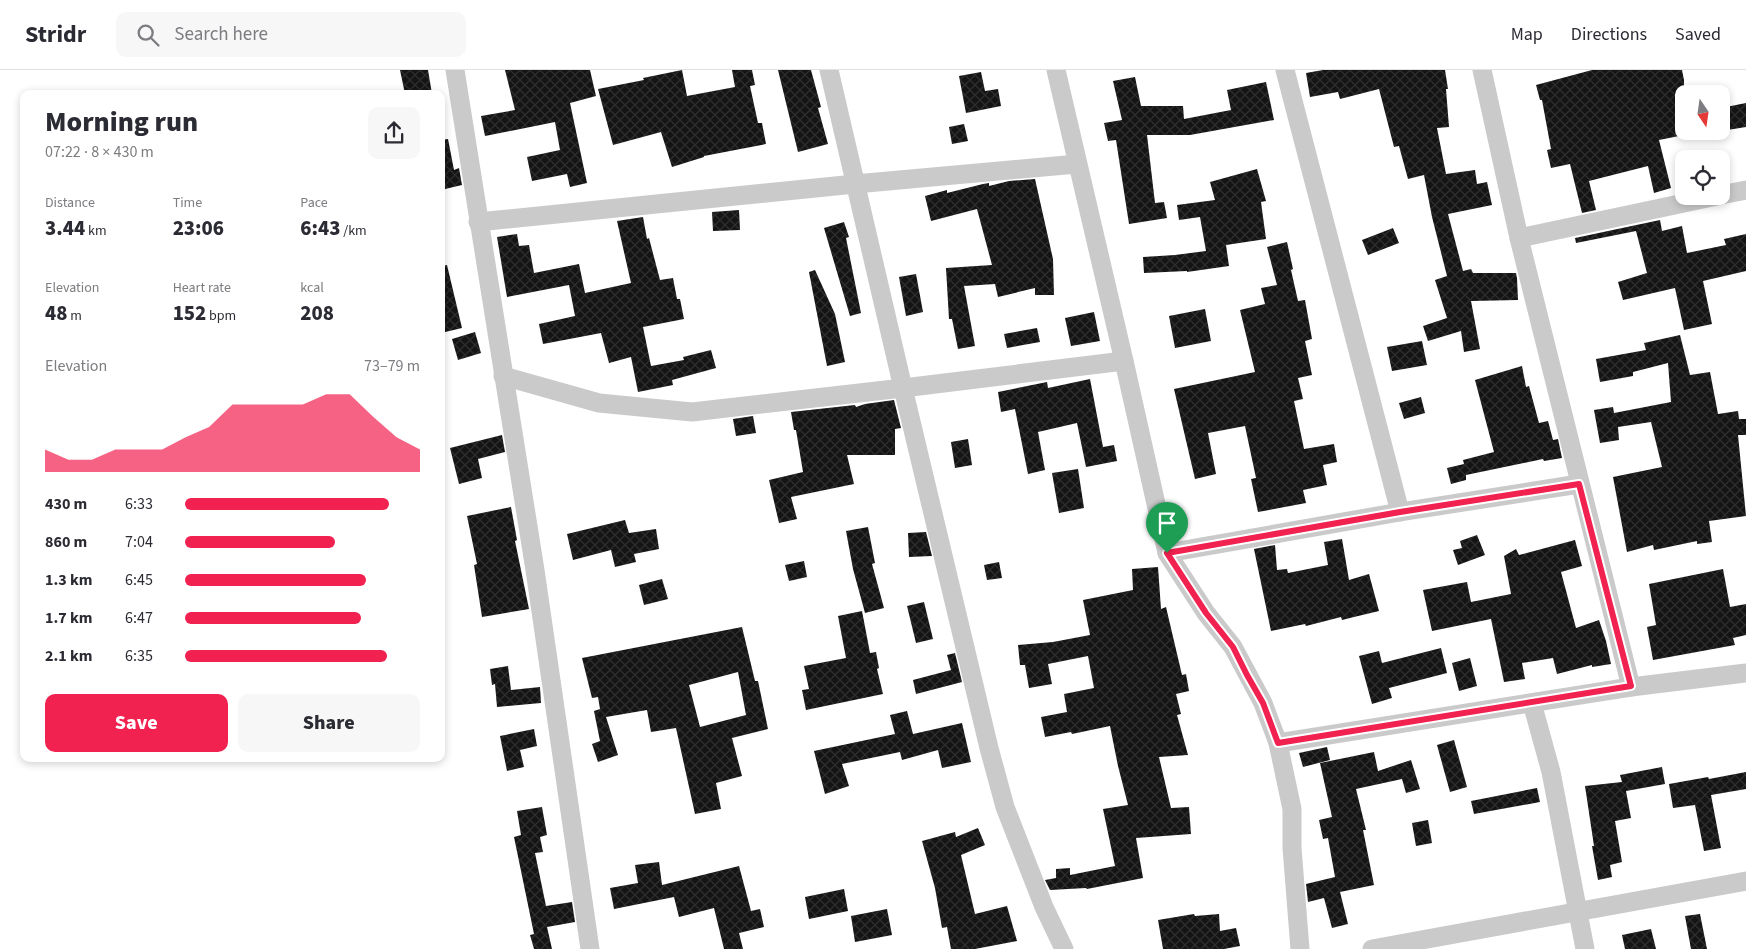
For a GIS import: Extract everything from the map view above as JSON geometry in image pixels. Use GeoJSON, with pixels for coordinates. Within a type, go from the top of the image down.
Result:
{"type":"FeatureCollection","features":[{"type":"Feature","properties":{"kind":"street"},"geometry":{"type":"LineString","coordinates":[[455,70],[535,570],[590,949]]}},
{"type":"Feature","properties":{"kind":"street"},"geometry":{"type":"LineString","coordinates":[[829,70],[989,748],[1005,807],[1044,907],[1064,949]]}},
{"type":"Feature","properties":{"kind":"street"},"geometry":{"type":"LineString","coordinates":[[1056,70],[1167,553],[1206,613],[1233,647],[1263,703],[1278,743],[1292,809],[1292,848],[1300,949]]}},
{"type":"Feature","properties":{"kind":"street"},"geometry":{"type":"LineString","coordinates":[[1285,70],[1400,512]]}},
{"type":"Feature","properties":{"kind":"street"},"geometry":{"type":"LineString","coordinates":[[1484,70],[1519,238],[1631,686]]}},
{"type":"Feature","properties":{"kind":"street"},"geometry":{"type":"LineString","coordinates":[[478,222],[1077,164]]}},
{"type":"Feature","properties":{"kind":"street"},"geometry":{"type":"LineString","coordinates":[[1730,193],[1746,190]]}},
{"type":"Feature","properties":{"kind":"street"},"geometry":{"type":"LineString","coordinates":[[1519,238],[1675,205]]}},
{"type":"Feature","properties":{"kind":"street"},"geometry":{"type":"LineString","coordinates":[[503,376],[599,402],[692,412],[1124,361]]}},
{"type":"Feature","properties":{"kind":"street"},"geometry":{"type":"LineString","coordinates":[[1167,553],[1400,512],[1579,484]]}},
{"type":"Feature","properties":{"kind":"street"},"geometry":{"type":"LineString","coordinates":[[1278,743],[1631,686],[1746,673]]}},
{"type":"Feature","properties":{"kind":"street"},"geometry":{"type":"LineString","coordinates":[[1532,702],[1551,772],[1584,949]]}},
{"type":"Feature","properties":{"kind":"street"},"geometry":{"type":"LineString","coordinates":[[1372,949],[1746,881]]}},
{"type":"Feature","properties":{"kind":"building"},"geometry":{"type":"Polygon","coordinates":[[[400,70],[428,70],[431,90],[404,90],[400,70]]]}},
{"type":"Feature","properties":{"kind":"building"},"geometry":{"type":"Polygon","coordinates":[[[505,70],[590,70],[596,96],[570,103],[587,183],[570,187],[567,174],[532,181],[527,157],[560,150],[555,122],[485,136],[481,116],[515,110],[505,70]]]}},
{"type":"Feature","properties":{"kind":"building"},"geometry":{"type":"Polygon","coordinates":[[[682,70],[687,96],[735,87],[732,70],[752,70],[755,85],[750,86],[758,123],[762,123],[766,144],[704,156],[672,167],[661,132],[613,145],[598,89],[682,70]]]}},
{"type":"Feature","properties":{"kind":"building"},"geometry":{"type":"Polygon","coordinates":[[[778,70],[811,70],[821,107],[818,108],[828,144],[798,152],[778,70]]]}},
{"type":"Feature","properties":{"kind":"building"},"geometry":{"type":"Polygon","coordinates":[[[1323,70],[1445,70],[1448,89],[1446,89],[1449,127],[1437,128],[1446,174],[1475,170],[1477,184],[1487,182],[1492,205],[1448,214],[1463,271],[1471,269],[1473,273],[1516,273],[1517,278],[1518,300],[1471,301],[1480,349],[1464,352],[1461,331],[1428,341],[1423,326],[1447,318],[1435,280],[1447,276],[1432,217],[1424,175],[1408,179],[1399,146],[1394,147],[1379,89],[1340,99],[1338,92],[1310,97],[1306,73],[1323,70]]]}},
{"type":"Feature","properties":{"kind":"building"},"geometry":{"type":"Polygon","coordinates":[[[1592,70],[1682,70],[1684,85],[1675,85],[1675,137],[1659,140],[1671,188],[1654,193],[1648,166],[1589,181],[1596,210],[1582,213],[1570,164],[1551,168],[1547,150],[1551,149],[1542,100],[1540,100],[1536,85],[1592,70]]]}},
{"type":"Feature","properties":{"kind":"building"},"geometry":{"type":"Polygon","coordinates":[[[981,72],[985,91],[998,89],[1001,106],[966,113],[959,76],[981,72]]]}},
{"type":"Feature","properties":{"kind":"building"},"geometry":{"type":"Polygon","coordinates":[[[1135,77],[1141,106],[1183,106],[1184,119],[1231,110],[1227,90],[1266,82],[1274,120],[1190,135],[1147,135],[1155,203],[1164,202],[1167,218],[1129,224],[1116,140],[1108,141],[1104,123],[1122,120],[1113,81],[1135,77]]]}},
{"type":"Feature","properties":{"kind":"building"},"geometry":{"type":"Polygon","coordinates":[[[1746,103],[1746,127],[1730,130],[1730,106],[1746,103]]]}},
{"type":"Feature","properties":{"kind":"building"},"geometry":{"type":"Polygon","coordinates":[[[964,124],[968,141],[952,144],[949,127],[964,124]]]}},
{"type":"Feature","properties":{"kind":"building"},"geometry":{"type":"Polygon","coordinates":[[[445,139],[448,139],[454,170],[459,168],[462,185],[445,189],[445,139]]]}},
{"type":"Feature","properties":{"kind":"building"},"geometry":{"type":"Polygon","coordinates":[[[1257,169],[1266,201],[1261,202],[1266,239],[1226,245],[1229,266],[1187,272],[1144,273],[1143,257],[1206,251],[1200,217],[1179,220],[1177,205],[1215,200],[1210,182],[1257,169]]]}},
{"type":"Feature","properties":{"kind":"building"},"geometry":{"type":"Polygon","coordinates":[[[1035,179],[1053,259],[1054,295],[1035,295],[1035,288],[998,297],[995,284],[964,286],[975,346],[958,349],[952,319],[949,319],[946,268],[992,265],[977,209],[931,221],[925,196],[947,190],[947,193],[989,183],[989,186],[1009,181],[1035,179]]]}},
{"type":"Feature","properties":{"kind":"building"},"geometry":{"type":"Polygon","coordinates":[[[739,210],[740,230],[713,231],[712,212],[739,210]]]}},
{"type":"Feature","properties":{"kind":"building"},"geometry":{"type":"Polygon","coordinates":[[[643,217],[647,239],[649,238],[660,280],[673,278],[677,299],[680,299],[684,319],[643,327],[651,366],[684,360],[683,357],[711,350],[716,368],[672,380],[673,385],[638,392],[631,357],[609,363],[601,333],[543,344],[539,324],[575,316],[569,285],[507,297],[497,237],[517,234],[519,246],[529,245],[534,273],[579,264],[585,293],[631,283],[617,221],[643,217]]]}},
{"type":"Feature","properties":{"kind":"building"},"geometry":{"type":"Polygon","coordinates":[[[1660,220],[1662,231],[1682,226],[1687,253],[1726,245],[1724,239],[1746,234],[1746,271],[1703,281],[1712,324],[1684,330],[1675,288],[1623,300],[1618,282],[1647,273],[1636,231],[1576,243],[1575,238],[1660,220]]]}},
{"type":"Feature","properties":{"kind":"building"},"geometry":{"type":"Polygon","coordinates":[[[844,222],[849,237],[846,238],[861,313],[850,316],[824,228],[844,222]]]}},
{"type":"Feature","properties":{"kind":"building"},"geometry":{"type":"Polygon","coordinates":[[[1393,228],[1399,243],[1368,255],[1362,240],[1393,228]]]}},
{"type":"Feature","properties":{"kind":"building"},"geometry":{"type":"Polygon","coordinates":[[[1287,242],[1298,301],[1305,300],[1312,339],[1305,341],[1312,375],[1298,378],[1303,399],[1294,401],[1304,449],[1334,444],[1337,462],[1323,465],[1327,485],[1303,490],[1306,503],[1258,512],[1251,479],[1256,478],[1245,426],[1208,433],[1216,474],[1195,479],[1174,389],[1255,372],[1240,310],[1265,304],[1261,288],[1277,285],[1267,247],[1287,242]]]}},
{"type":"Feature","properties":{"kind":"building"},"geometry":{"type":"Polygon","coordinates":[[[445,265],[447,265],[462,328],[445,332],[445,265]]]}},
{"type":"Feature","properties":{"kind":"building"},"geometry":{"type":"Polygon","coordinates":[[[815,270],[835,314],[845,362],[827,366],[809,272],[815,270]]]}},
{"type":"Feature","properties":{"kind":"building"},"geometry":{"type":"Polygon","coordinates":[[[916,274],[923,312],[906,316],[899,277],[916,274]]]}},
{"type":"Feature","properties":{"kind":"building"},"geometry":{"type":"Polygon","coordinates":[[[1205,309],[1211,341],[1175,348],[1169,316],[1205,309]]]}},
{"type":"Feature","properties":{"kind":"building"},"geometry":{"type":"Polygon","coordinates":[[[1094,312],[1100,341],[1071,346],[1065,318],[1094,312]]]}},
{"type":"Feature","properties":{"kind":"building"},"geometry":{"type":"Polygon","coordinates":[[[1037,328],[1040,342],[1007,348],[1004,334],[1037,328]]]}},
{"type":"Feature","properties":{"kind":"building"},"geometry":{"type":"Polygon","coordinates":[[[475,332],[481,353],[458,360],[452,339],[475,332]]]}},
{"type":"Feature","properties":{"kind":"building"},"geometry":{"type":"Polygon","coordinates":[[[1680,335],[1690,375],[1710,372],[1718,414],[1738,411],[1739,419],[1746,419],[1746,435],[1738,435],[1746,516],[1709,521],[1712,542],[1697,544],[1697,541],[1654,550],[1653,545],[1627,552],[1613,477],[1662,467],[1651,422],[1618,427],[1619,440],[1600,443],[1594,410],[1613,407],[1614,413],[1671,402],[1668,363],[1633,372],[1633,376],[1600,382],[1596,359],[1646,350],[1644,343],[1680,335]]]}},
{"type":"Feature","properties":{"kind":"building"},"geometry":{"type":"Polygon","coordinates":[[[1422,341],[1427,365],[1392,371],[1387,347],[1422,341]]]}},
{"type":"Feature","properties":{"kind":"building"},"geometry":{"type":"Polygon","coordinates":[[[1522,366],[1526,387],[1529,386],[1539,423],[1548,421],[1553,440],[1558,439],[1562,458],[1544,461],[1543,459],[1466,475],[1466,480],[1451,484],[1447,468],[1464,464],[1463,460],[1494,452],[1475,380],[1522,366]]]}},
{"type":"Feature","properties":{"kind":"building"},"geometry":{"type":"Polygon","coordinates":[[[1090,379],[1103,447],[1114,445],[1117,461],[1086,467],[1077,423],[1038,432],[1045,470],[1028,474],[1015,409],[1001,412],[998,392],[1047,382],[1048,388],[1090,379]]]}},
{"type":"Feature","properties":{"kind":"building"},"geometry":{"type":"Polygon","coordinates":[[[1421,397],[1425,413],[1404,419],[1399,403],[1421,397]]]}},
{"type":"Feature","properties":{"kind":"building"},"geometry":{"type":"Polygon","coordinates":[[[894,400],[901,428],[895,429],[895,455],[847,455],[854,484],[791,497],[797,519],[779,523],[769,480],[803,472],[791,412],[855,405],[856,407],[894,400]]]}},
{"type":"Feature","properties":{"kind":"building"},"geometry":{"type":"Polygon","coordinates":[[[753,416],[756,433],[736,436],[733,419],[753,416]]]}},
{"type":"Feature","properties":{"kind":"building"},"geometry":{"type":"Polygon","coordinates":[[[502,435],[505,452],[478,459],[482,478],[459,484],[450,448],[502,435]]]}},
{"type":"Feature","properties":{"kind":"building"},"geometry":{"type":"Polygon","coordinates":[[[968,439],[972,465],[955,468],[951,442],[968,439]]]}},
{"type":"Feature","properties":{"kind":"building"},"geometry":{"type":"Polygon","coordinates":[[[1078,469],[1084,508],[1059,513],[1052,473],[1078,469]]]}},
{"type":"Feature","properties":{"kind":"building"},"geometry":{"type":"Polygon","coordinates":[[[511,507],[517,540],[515,541],[529,609],[482,617],[474,565],[477,564],[467,516],[511,507]]]}},
{"type":"Feature","properties":{"kind":"building"},"geometry":{"type":"Polygon","coordinates":[[[625,520],[629,533],[656,529],[659,549],[634,554],[636,562],[615,567],[611,550],[573,560],[567,534],[625,520]]]}},
{"type":"Feature","properties":{"kind":"building"},"geometry":{"type":"Polygon","coordinates":[[[868,527],[875,563],[872,564],[884,608],[865,613],[853,569],[846,531],[868,527]]]}},
{"type":"Feature","properties":{"kind":"building"},"geometry":{"type":"Polygon","coordinates":[[[926,532],[932,556],[909,557],[908,533],[926,532]]]}},
{"type":"Feature","properties":{"kind":"building"},"geometry":{"type":"Polygon","coordinates":[[[1477,535],[1485,555],[1458,565],[1453,550],[1462,548],[1460,541],[1477,535]]]}},
{"type":"Feature","properties":{"kind":"building"},"geometry":{"type":"Polygon","coordinates":[[[1342,539],[1349,580],[1369,574],[1379,611],[1342,620],[1341,617],[1306,626],[1305,624],[1271,631],[1254,549],[1275,545],[1277,570],[1287,569],[1288,573],[1328,565],[1324,542],[1342,539]]]}},
{"type":"Feature","properties":{"kind":"building"},"geometry":{"type":"Polygon","coordinates":[[[1575,540],[1582,566],[1561,572],[1576,628],[1599,620],[1611,664],[1592,667],[1592,665],[1557,674],[1553,658],[1522,663],[1525,679],[1504,682],[1491,619],[1432,631],[1423,590],[1467,582],[1471,602],[1511,594],[1504,556],[1516,549],[1519,555],[1575,540]]]}},
{"type":"Feature","properties":{"kind":"building"},"geometry":{"type":"Polygon","coordinates":[[[804,561],[807,577],[789,581],[785,565],[804,561]]]}},
{"type":"Feature","properties":{"kind":"building"},"geometry":{"type":"Polygon","coordinates":[[[999,562],[1002,578],[987,580],[984,565],[999,562]]]}},
{"type":"Feature","properties":{"kind":"building"},"geometry":{"type":"Polygon","coordinates":[[[1158,567],[1161,609],[1166,607],[1182,675],[1186,674],[1189,691],[1176,694],[1181,714],[1177,715],[1188,755],[1159,757],[1171,808],[1189,807],[1191,834],[1136,838],[1143,878],[1087,889],[1050,890],[1045,880],[1056,878],[1056,869],[1070,868],[1070,875],[1115,866],[1103,809],[1128,805],[1110,726],[1072,734],[1071,732],[1045,737],[1041,717],[1067,712],[1064,694],[1094,688],[1088,656],[1048,664],[1052,684],[1029,688],[1025,665],[1020,665],[1018,645],[1053,642],[1090,635],[1083,600],[1133,590],[1132,569],[1158,567]]]}},
{"type":"Feature","properties":{"kind":"building"},"geometry":{"type":"Polygon","coordinates":[[[1723,569],[1730,607],[1746,604],[1746,635],[1733,638],[1735,645],[1653,660],[1647,627],[1656,625],[1649,584],[1723,569]]]}},
{"type":"Feature","properties":{"kind":"building"},"geometry":{"type":"Polygon","coordinates":[[[662,579],[668,599],[644,605],[639,585],[662,579]]]}},
{"type":"Feature","properties":{"kind":"building"},"geometry":{"type":"Polygon","coordinates":[[[924,602],[933,639],[916,643],[907,606],[924,602]]]}},
{"type":"Feature","properties":{"kind":"building"},"geometry":{"type":"Polygon","coordinates":[[[862,611],[870,653],[876,652],[879,668],[877,669],[883,694],[806,710],[802,690],[809,689],[804,666],[846,658],[838,616],[862,611]]]}},
{"type":"Feature","properties":{"kind":"building"},"geometry":{"type":"Polygon","coordinates":[[[742,627],[755,681],[758,681],[768,729],[732,738],[742,776],[716,783],[721,809],[695,814],[676,728],[651,732],[647,710],[606,717],[618,755],[598,762],[592,744],[600,741],[594,711],[600,709],[598,697],[592,698],[582,658],[742,627]],[[738,672],[689,685],[700,727],[746,715],[738,672]]]}},
{"type":"Feature","properties":{"kind":"building"},"geometry":{"type":"Polygon","coordinates":[[[1441,648],[1447,673],[1389,688],[1392,698],[1372,704],[1359,656],[1379,651],[1382,663],[1441,648]]]}},
{"type":"Feature","properties":{"kind":"building"},"geometry":{"type":"Polygon","coordinates":[[[955,653],[962,682],[916,694],[913,680],[951,670],[947,655],[955,653]]]}},
{"type":"Feature","properties":{"kind":"building"},"geometry":{"type":"Polygon","coordinates":[[[1470,658],[1477,686],[1459,691],[1452,663],[1470,658]]]}},
{"type":"Feature","properties":{"kind":"building"},"geometry":{"type":"Polygon","coordinates":[[[508,666],[511,690],[540,687],[541,703],[497,707],[495,684],[492,685],[490,669],[508,666]]]}},
{"type":"Feature","properties":{"kind":"building"},"geometry":{"type":"Polygon","coordinates":[[[907,711],[913,734],[962,723],[971,762],[942,768],[938,750],[902,760],[900,752],[842,764],[849,786],[825,794],[814,751],[895,734],[890,715],[907,711]]]}},
{"type":"Feature","properties":{"kind":"building"},"geometry":{"type":"Polygon","coordinates":[[[534,729],[537,746],[520,750],[524,767],[507,771],[500,736],[534,729]]]}},
{"type":"Feature","properties":{"kind":"building"},"geometry":{"type":"Polygon","coordinates":[[[1454,740],[1467,787],[1450,792],[1437,745],[1454,740]]]}},
{"type":"Feature","properties":{"kind":"building"},"geometry":{"type":"Polygon","coordinates":[[[1327,747],[1330,760],[1303,767],[1299,753],[1327,747]]]}},
{"type":"Feature","properties":{"kind":"building"},"geometry":{"type":"Polygon","coordinates":[[[1374,752],[1378,771],[1411,760],[1420,789],[1406,793],[1402,779],[1356,789],[1366,830],[1363,830],[1374,885],[1340,892],[1348,924],[1332,928],[1324,898],[1308,902],[1306,884],[1335,877],[1328,838],[1323,839],[1319,820],[1332,817],[1320,763],[1374,752]]]}},
{"type":"Feature","properties":{"kind":"building"},"geometry":{"type":"Polygon","coordinates":[[[1662,767],[1665,784],[1626,791],[1631,818],[1615,821],[1622,862],[1610,865],[1612,877],[1598,880],[1585,786],[1622,782],[1620,775],[1662,767]]]}},
{"type":"Feature","properties":{"kind":"building"},"geometry":{"type":"Polygon","coordinates":[[[1746,772],[1746,789],[1711,795],[1721,848],[1704,851],[1695,805],[1673,808],[1669,784],[1746,772]]]}},
{"type":"Feature","properties":{"kind":"building"},"geometry":{"type":"Polygon","coordinates":[[[1537,788],[1540,802],[1474,814],[1471,801],[1537,788]]]}},
{"type":"Feature","properties":{"kind":"building"},"geometry":{"type":"Polygon","coordinates":[[[542,807],[547,835],[540,837],[543,852],[535,853],[546,906],[572,902],[575,922],[547,927],[552,949],[534,949],[530,935],[534,934],[514,837],[521,835],[517,811],[542,807]]]}},
{"type":"Feature","properties":{"kind":"building"},"geometry":{"type":"Polygon","coordinates":[[[1428,820],[1432,843],[1416,846],[1412,823],[1428,820]]]}},
{"type":"Feature","properties":{"kind":"building"},"geometry":{"type":"Polygon","coordinates":[[[978,828],[985,845],[961,855],[975,914],[1007,906],[1017,941],[975,949],[951,949],[947,927],[942,928],[935,888],[922,841],[955,832],[956,837],[978,828]]]}},
{"type":"Feature","properties":{"kind":"building"},"geometry":{"type":"Polygon","coordinates":[[[659,862],[662,885],[739,866],[751,911],[760,909],[764,927],[739,933],[743,949],[724,949],[714,908],[679,917],[674,897],[614,909],[610,888],[638,883],[635,865],[659,862]]]}},
{"type":"Feature","properties":{"kind":"building"},"geometry":{"type":"Polygon","coordinates":[[[844,889],[848,911],[809,919],[805,897],[844,889]]]}},
{"type":"Feature","properties":{"kind":"building"},"geometry":{"type":"Polygon","coordinates":[[[887,909],[892,935],[855,942],[851,916],[887,909]]]}},
{"type":"Feature","properties":{"kind":"building"},"geometry":{"type":"Polygon","coordinates":[[[1194,914],[1195,916],[1219,914],[1220,931],[1236,928],[1240,946],[1224,949],[1163,949],[1158,920],[1194,914]]]}},
{"type":"Feature","properties":{"kind":"building"},"geometry":{"type":"Polygon","coordinates":[[[1700,914],[1707,949],[1691,949],[1685,916],[1700,914]]]}},
{"type":"Feature","properties":{"kind":"building"},"geometry":{"type":"Polygon","coordinates":[[[1651,929],[1656,949],[1625,949],[1622,935],[1651,929]]]}},
{"type":"Feature","properties":{"kind":"route"},"geometry":{"type":"LineString","coordinates":[[1579,484],[1631,686],[1278,743],[1263,703],[1233,647],[1206,613],[1167,553],[1400,512],[1579,484]]}}]}
